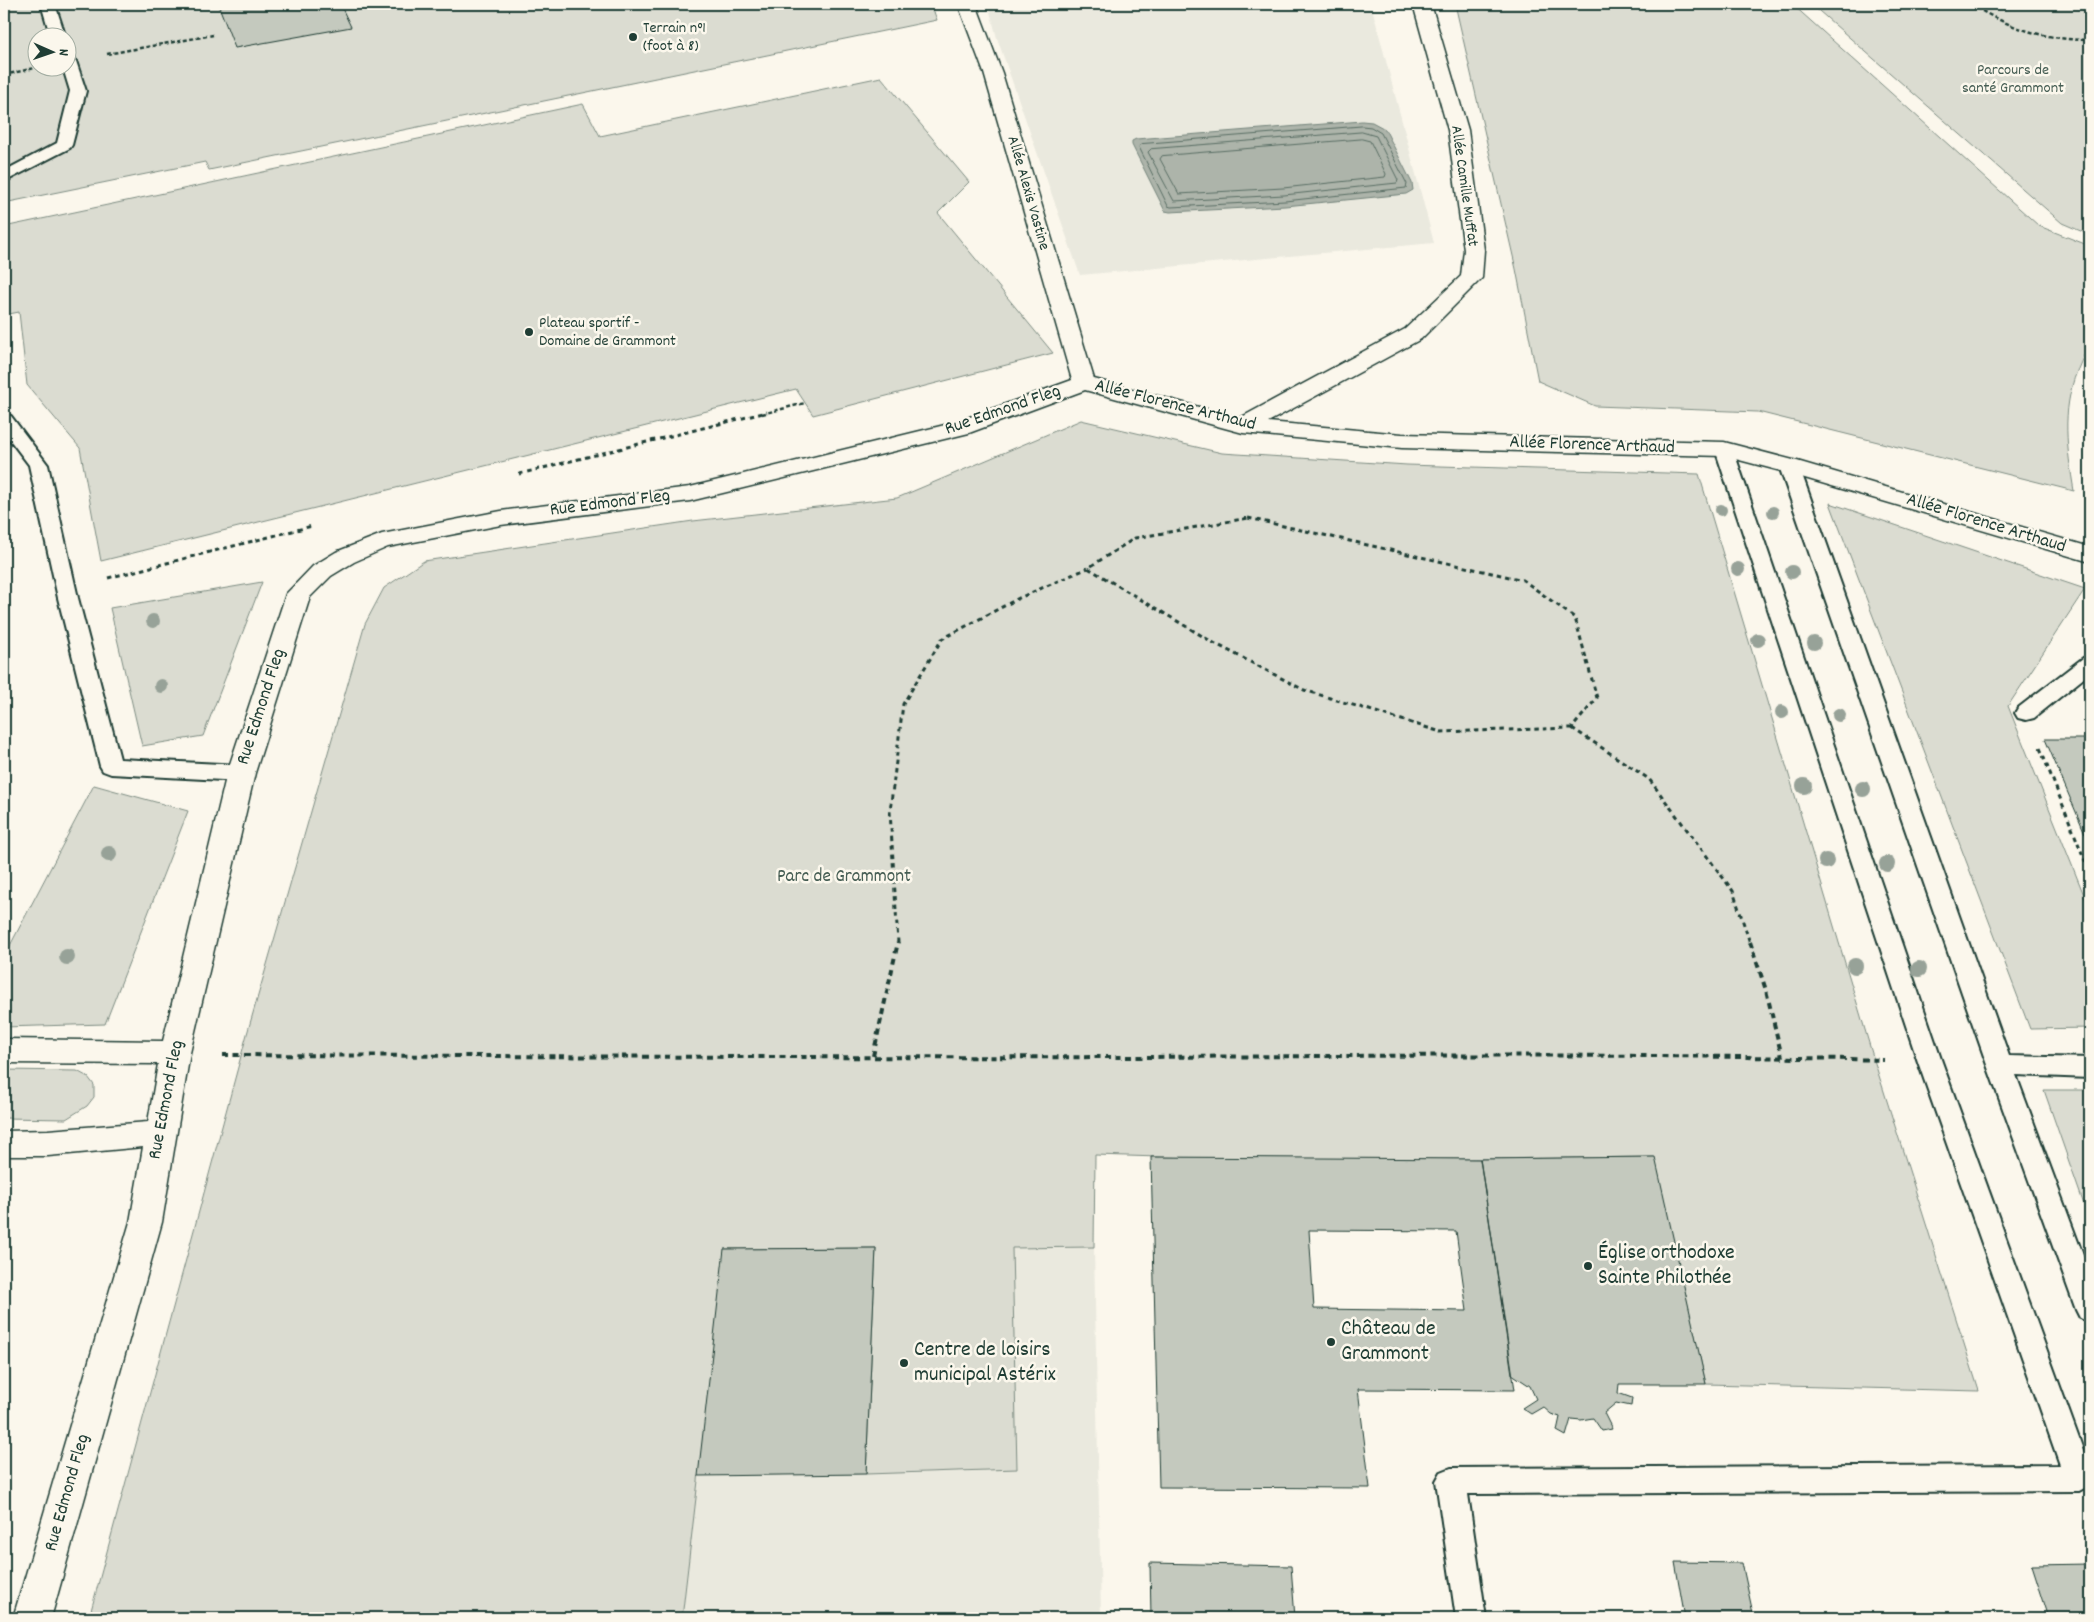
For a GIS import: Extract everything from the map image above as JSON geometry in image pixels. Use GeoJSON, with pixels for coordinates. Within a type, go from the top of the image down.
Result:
{"type":"FeatureCollection","features":[{"type":"Feature","properties":{"kind":"street","name":"Allée Alexis Vastine"},"geometry":{"type":"LineString","coordinates":[[967,4],[993,73],[1084,383]]}},
{"type":"Feature","properties":{"kind":"street","name":"Allée Camille Muffat"},"geometry":{"type":"LineString","coordinates":[[1244,426],[1413,334],[1471,278],[1474,250],[1458,130],[1422,4]]}},
{"type":"Feature","properties":{"kind":"street","name":"Allée Florence Arthaud"},"geometry":{"type":"LineString","coordinates":[[1084,383],[1244,426],[1402,441],[1724,449],[1789,466],[2090,555]]}},
{"type":"Feature","properties":{"kind":"street","name":"Rue Edmond Fleg"},"geometry":{"type":"LineString","coordinates":[[32,1618],[146,1222],[175,1053],[241,773],[298,594],[322,571],[345,557],[382,541],[501,518],[690,494],[961,428],[1084,383]]}},
{"type":"Feature","properties":{"kind":"street"},"geometry":{"type":"LineString","coordinates":[[4,1051],[175,1053]]}},
{"type":"Feature","properties":{"kind":"street"},"geometry":{"type":"LineString","coordinates":[[4,1143],[48,1144],[160,1134]]}},
{"type":"Feature","properties":{"kind":"lane"},"geometry":{"type":"LineString","coordinates":[[48,4],[56,28]]}},
{"type":"Feature","properties":{"kind":"lane"},"geometry":{"type":"LineString","coordinates":[[4,177],[64,145],[78,91],[74,78]]}},
{"type":"Feature","properties":{"kind":"lane"},"geometry":{"type":"LineString","coordinates":[[4,420],[38,465],[68,598],[111,766],[241,773]]}},
{"type":"Feature","properties":{"kind":"lane"},"geometry":{"type":"LineString","coordinates":[[1471,1618],[1450,1481],[2084,1474],[1930,1062],[1724,449]]}},
{"type":"Feature","properties":{"kind":"lane"},"geometry":{"type":"LineString","coordinates":[[1789,466],[2000,1064],[2090,1310]]}},
{"type":"Feature","properties":{"kind":"lane"},"geometry":{"type":"LineString","coordinates":[[2026,713],[2090,664]]}},
{"type":"Feature","properties":{"kind":"lane"},"geometry":{"type":"LineString","coordinates":[[2000,1064],[2090,1068]]}},
{"type":"Feature","properties":{"kind":"path"},"geometry":{"type":"LineString","coordinates":[[1970,4],[1995,20],[2043,36],[2090,40]]}},
{"type":"Feature","properties":{"kind":"path"},"geometry":{"type":"LineString","coordinates":[[78,59],[213,35]]}},
{"type":"Feature","properties":{"kind":"path"},"geometry":{"type":"LineString","coordinates":[[4,75],[28,70]]}},
{"type":"Feature","properties":{"kind":"path"},"geometry":{"type":"LineString","coordinates":[[873,1056],[898,942],[892,869],[890,811],[903,704],[942,639],[1019,598],[1088,568],[1135,538],[1248,518],[1523,580],[1575,618],[1597,698],[1572,728]]}},
{"type":"Feature","properties":{"kind":"path"},"geometry":{"type":"LineString","coordinates":[[1088,568],[1214,643],[1304,690],[1441,732],[1572,728],[1649,779],[1733,891],[1766,990],[1782,1057]]}},
{"type":"Feature","properties":{"kind":"path"},"geometry":{"type":"LineString","coordinates":[[2026,713],[2090,873]]}},
{"type":"Feature","properties":{"kind":"path"},"geometry":{"type":"LineString","coordinates":[[175,1053],[241,1056],[1429,1055],[1782,1057],[1930,1062]]}},
{"type":"Feature","properties":{"kind":"shaded area"},"geometry":{"type":"Polygon","coordinates":[[[988,4],[1371,4],[1434,243],[1080,275],[997,38],[988,4]]]}},
{"type":"Feature","properties":{"kind":"shaded area","name":"Centre de loisirs municipal Astérix"},"geometry":{"type":"Polygon","coordinates":[[[1094,1247],[1101,1618],[682,1618],[724,1249],[1094,1247]]]}},
{"type":"Feature","properties":{"kind":"green space"},"geometry":{"type":"Polygon","coordinates":[[[4,4],[931,4],[937,20],[209,170],[205,162],[4,203],[4,4]]]}},
{"type":"Feature","properties":{"kind":"green space"},"geometry":{"type":"Polygon","coordinates":[[[1455,4],[1792,4],[2039,226],[2090,246],[2090,348],[2077,371],[2072,386],[2067,416],[2069,460],[2074,491],[1758,412],[1595,406],[1538,381],[1516,269],[1455,4]]]}},
{"type":"Feature","properties":{"kind":"green space","name":"Parcours de santé Grammont"},"geometry":{"type":"Polygon","coordinates":[[[1811,4],[2090,4],[2090,235],[2062,223],[1811,4]]]}},
{"type":"Feature","properties":{"kind":"green space","name":"Plateau sportif - Domaine de Grammont"},"geometry":{"type":"Polygon","coordinates":[[[881,77],[969,182],[938,213],[1053,353],[813,415],[796,389],[101,561],[80,448],[27,385],[19,312],[4,315],[4,227],[583,104],[600,136],[881,77]]]}},
{"type":"Feature","properties":{"kind":"green space","name":"Parc de Grammont"},"geometry":{"type":"Polygon","coordinates":[[[1081,420],[1222,453],[1407,465],[1699,474],[1874,1060],[1979,1391],[1706,1384],[1654,1157],[1305,1159],[1095,1155],[1094,1247],[1012,1248],[1017,1469],[866,1474],[876,1248],[725,1249],[682,1618],[89,1618],[247,1034],[365,624],[384,588],[424,561],[693,521],[897,498],[1081,420]]]}},
{"type":"Feature","properties":{"kind":"green space"},"geometry":{"type":"Polygon","coordinates":[[[1830,503],[2085,589],[2008,706],[2090,910],[2090,1028],[2030,1029],[1830,503]]]}},
{"type":"Feature","properties":{"kind":"green space"},"geometry":{"type":"Polygon","coordinates":[[[262,582],[203,736],[142,746],[110,608],[262,582]]]}},
{"type":"Feature","properties":{"kind":"green space"},"geometry":{"type":"Polygon","coordinates":[[[94,785],[188,811],[105,1024],[4,1027],[4,957],[94,785]]]}},
{"type":"Feature","properties":{"kind":"green space"},"geometry":{"type":"Polygon","coordinates":[[[4,1070],[77,1071],[88,1077],[94,1085],[94,1097],[87,1106],[66,1119],[4,1118],[4,1070]]]}},
{"type":"Feature","properties":{"kind":"green space"},"geometry":{"type":"Polygon","coordinates":[[[2044,1090],[2090,1090],[2090,1222],[2044,1090]]]}},
{"type":"Feature","properties":{"kind":"water"},"geometry":{"type":"Polygon","coordinates":[[[1362,121],[1372,122],[1385,129],[1412,183],[1413,190],[1406,194],[1285,206],[1170,212],[1165,211],[1132,145],[1132,141],[1136,139],[1362,121]]]}},
{"type":"Feature","properties":{"kind":"building"},"geometry":{"type":"Polygon","coordinates":[[[218,4],[340,4],[351,27],[235,48],[218,4]]]}},
{"type":"Feature","properties":{"kind":"building"},"geometry":{"type":"Polygon","coordinates":[[[2045,739],[2090,739],[2090,845],[2045,739]]]}},
{"type":"Feature","properties":{"kind":"building","name":"Château de Grammont"},"geometry":{"type":"Polygon","coordinates":[[[1151,1157],[1480,1159],[1515,1390],[1358,1389],[1370,1488],[1159,1487],[1151,1157]],[[1309,1230],[1314,1309],[1467,1311],[1456,1231],[1309,1230]]]}},
{"type":"Feature","properties":{"kind":"building","name":"Église orthodoxe Sainte Philothée"},"geometry":{"type":"Polygon","coordinates":[[[1655,1157],[1706,1384],[1619,1384],[1618,1393],[1632,1398],[1631,1406],[1616,1403],[1604,1413],[1612,1429],[1602,1431],[1593,1418],[1571,1419],[1566,1436],[1557,1431],[1560,1417],[1551,1414],[1543,1407],[1531,1414],[1522,1408],[1536,1399],[1530,1386],[1512,1374],[1480,1159],[1655,1157]]]}},
{"type":"Feature","properties":{"kind":"building"},"geometry":{"type":"Polygon","coordinates":[[[876,1248],[866,1474],[698,1476],[724,1249],[876,1248]]]}},
{"type":"Feature","properties":{"kind":"building"},"geometry":{"type":"Polygon","coordinates":[[[1675,1562],[1742,1563],[1754,1618],[1685,1618],[1675,1562]]]}},
{"type":"Feature","properties":{"kind":"building"},"geometry":{"type":"Polygon","coordinates":[[[1150,1563],[1291,1566],[1295,1618],[1151,1618],[1150,1563]]]}},
{"type":"Feature","properties":{"kind":"building"},"geometry":{"type":"Polygon","coordinates":[[[2090,1564],[2090,1618],[2049,1618],[2032,1565],[2090,1564]]]}},
{"type":"Feature","properties":{"kind":"place","name":"Terrain n°1 (foot à 8)"},"geometry":{"type":"Point","coordinates":[633,37]}},
{"type":"Feature","properties":{"kind":"place","name":"Plateau sportif - Domaine de Grammont"},"geometry":{"type":"Point","coordinates":[529,332]}},
{"type":"Feature","properties":{"kind":"place","name":"Église orthodoxe Sainte Philothée"},"geometry":{"type":"Point","coordinates":[1588,1266]}},
{"type":"Feature","properties":{"kind":"place","name":"Château de Grammont"},"geometry":{"type":"Point","coordinates":[1331,1342]}},
{"type":"Feature","properties":{"kind":"place","name":"Centre de loisirs municipal Astérix"},"geometry":{"type":"Point","coordinates":[904,1363]}}]}
